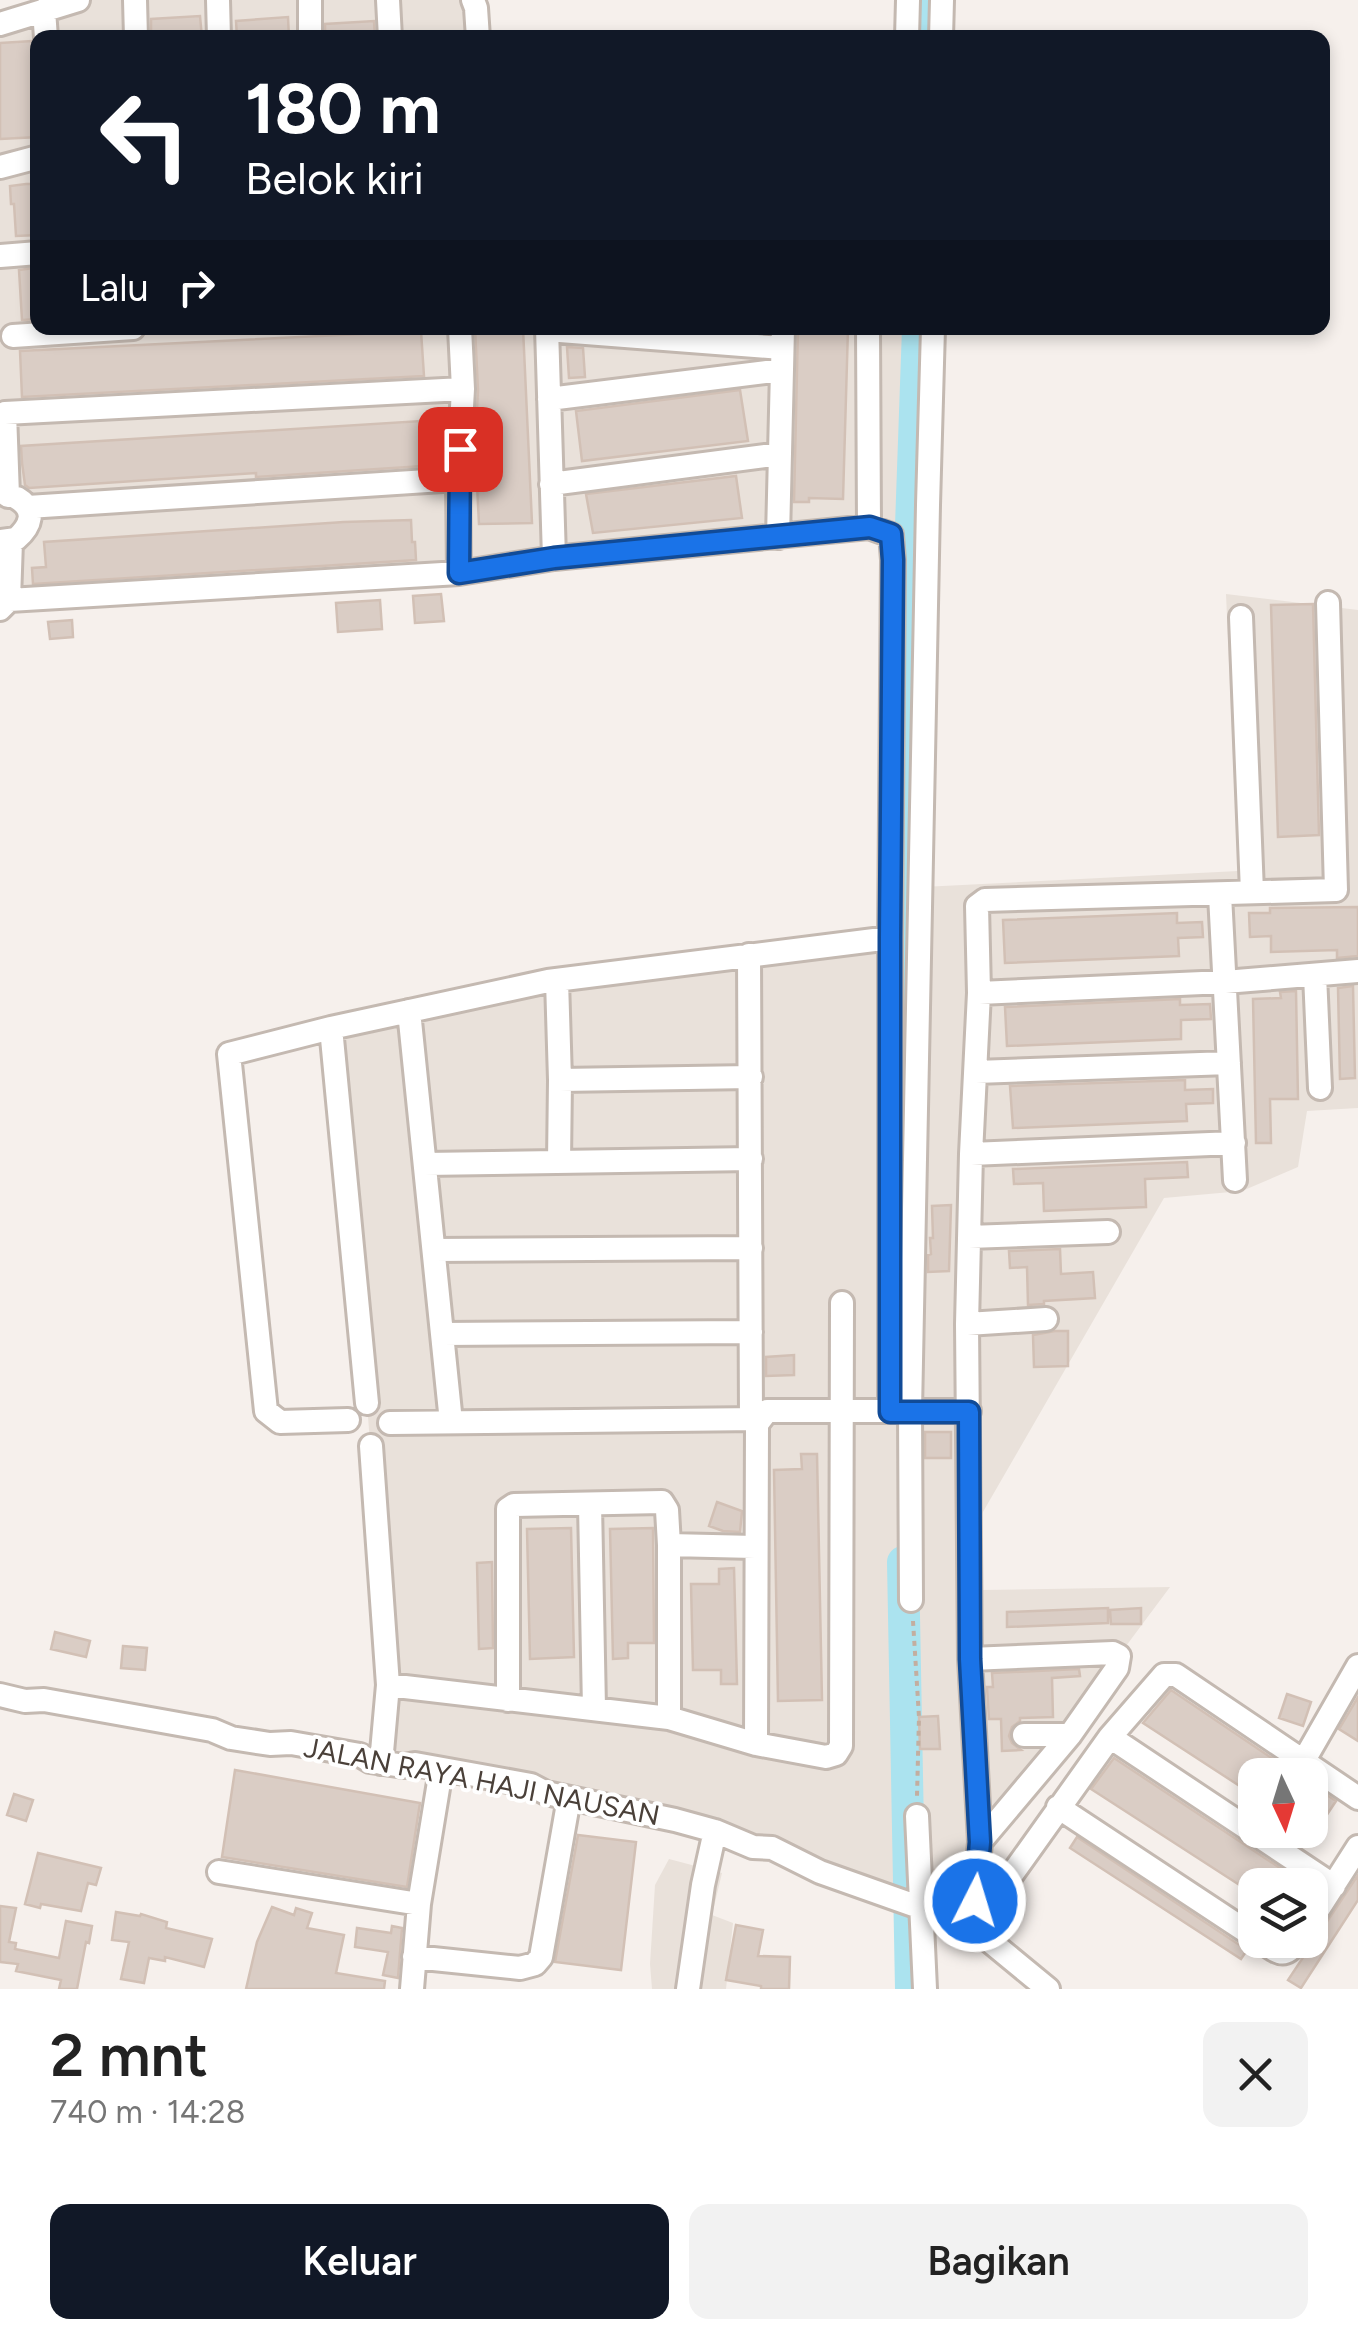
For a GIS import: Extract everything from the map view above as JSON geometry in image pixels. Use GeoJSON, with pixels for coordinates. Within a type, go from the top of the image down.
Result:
{"type":"FeatureCollection","features":[{"type":"Feature","properties":{"kind":"street"},"geometry":{"type":"LineString","coordinates":[[0,24],[78,0]]}},
{"type":"Feature","properties":{"kind":"street"},"geometry":{"type":"LineString","coordinates":[[135,0],[136,30]]}},
{"type":"Feature","properties":{"kind":"street"},"geometry":{"type":"LineString","coordinates":[[218,0],[219,30]]}},
{"type":"Feature","properties":{"kind":"street"},"geometry":{"type":"LineString","coordinates":[[310,0],[310,30]]}},
{"type":"Feature","properties":{"kind":"street"},"geometry":{"type":"LineString","coordinates":[[388,0],[390,30]]}},
{"type":"Feature","properties":{"kind":"street"},"geometry":{"type":"LineString","coordinates":[[473,0],[477,30]]}},
{"type":"Feature","properties":{"kind":"street"},"geometry":{"type":"LineString","coordinates":[[907,30],[908,0]]}},
{"type":"Feature","properties":{"kind":"street"},"geometry":{"type":"LineString","coordinates":[[941,30],[942,0]]}},
{"type":"Feature","properties":{"kind":"street"},"geometry":{"type":"LineString","coordinates":[[44,10],[45,30]]}},
{"type":"Feature","properties":{"kind":"street"},"geometry":{"type":"LineString","coordinates":[[0,167],[30,159]]}},
{"type":"Feature","properties":{"kind":"street"},"geometry":{"type":"LineString","coordinates":[[0,256],[30,254]]}},
{"type":"Feature","properties":{"kind":"street"},"geometry":{"type":"LineString","coordinates":[[13,336],[30,335]]}},
{"type":"Feature","properties":{"kind":"street"},"geometry":{"type":"LineString","coordinates":[[459,573],[460,335]]}},
{"type":"Feature","properties":{"kind":"street"},"geometry":{"type":"LineString","coordinates":[[547,335],[554,558]]}},
{"type":"Feature","properties":{"kind":"street"},"geometry":{"type":"LineString","coordinates":[[621,335],[782,348]]}},
{"type":"Feature","properties":{"kind":"street"},"geometry":{"type":"LineString","coordinates":[[868,335],[870,527]]}},
{"type":"Feature","properties":{"kind":"street"},"geometry":{"type":"LineString","coordinates":[[900,1411],[934,335]]}},
{"type":"Feature","properties":{"kind":"street"},"geometry":{"type":"LineString","coordinates":[[778,537],[782,348]]}},
{"type":"Feature","properties":{"kind":"street"},"geometry":{"type":"LineString","coordinates":[[549,399],[782,348]]}},
{"type":"Feature","properties":{"kind":"street"},"geometry":{"type":"LineString","coordinates":[[12,500],[5,413],[463,389]]}},
{"type":"Feature","properties":{"kind":"street"},"geometry":{"type":"LineString","coordinates":[[552,484],[780,454]]}},
{"type":"Feature","properties":{"kind":"street"},"geometry":{"type":"LineString","coordinates":[[12,500],[458,479]]}},
{"type":"Feature","properties":{"kind":"street"},"geometry":{"type":"LineString","coordinates":[[12,500],[30,510],[30,522],[20,537],[6,541],[4,604],[459,573],[554,558],[870,527],[891,534],[890,938],[900,1411],[911,1600]]}},
{"type":"Feature","properties":{"kind":"street"},"geometry":{"type":"LineString","coordinates":[[972,1930],[980,1842],[970,1659],[967,1324],[979,993],[977,906],[985,900],[1347,890],[1328,602]]}},
{"type":"Feature","properties":{"kind":"street"},"geometry":{"type":"LineString","coordinates":[[1241,617],[1252,892]]}},
{"type":"Feature","properties":{"kind":"street"},"geometry":{"type":"LineString","coordinates":[[1220,894],[1235,1180]]}},
{"type":"Feature","properties":{"kind":"street"},"geometry":{"type":"LineString","coordinates":[[348,1420],[280,1422],[266,1412],[229,1054],[557,980],[890,938]]}},
{"type":"Feature","properties":{"kind":"street"},"geometry":{"type":"LineString","coordinates":[[749,955],[751,1332],[757,1424],[756,1744]]}},
{"type":"Feature","properties":{"kind":"street"},"geometry":{"type":"LineString","coordinates":[[979,993],[1358,972]]}},
{"type":"Feature","properties":{"kind":"street"},"geometry":{"type":"LineString","coordinates":[[1315,974],[1320,1088]]}},
{"type":"Feature","properties":{"kind":"street"},"geometry":{"type":"LineString","coordinates":[[557,980],[558,1162]]}},
{"type":"Feature","properties":{"kind":"street"},"geometry":{"type":"LineString","coordinates":[[409,1011],[451,1422]]}},
{"type":"Feature","properties":{"kind":"street"},"geometry":{"type":"LineString","coordinates":[[331,1028],[367,1403]]}},
{"type":"Feature","properties":{"kind":"street"},"geometry":{"type":"LineString","coordinates":[[976,1072],[1229,1063]]}},
{"type":"Feature","properties":{"kind":"street"},"geometry":{"type":"LineString","coordinates":[[560,1080],[751,1077]]}},
{"type":"Feature","properties":{"kind":"street"},"geometry":{"type":"LineString","coordinates":[[971,1154],[1234,1142]]}},
{"type":"Feature","properties":{"kind":"street"},"geometry":{"type":"LineString","coordinates":[[425,1164],[751,1159]]}},
{"type":"Feature","properties":{"kind":"street"},"geometry":{"type":"LineString","coordinates":[[970,1237],[1108,1232]]}},
{"type":"Feature","properties":{"kind":"street"},"geometry":{"type":"LineString","coordinates":[[434,1250],[751,1248]]}},
{"type":"Feature","properties":{"kind":"street"},"geometry":{"type":"LineString","coordinates":[[388,1685],[669,1718],[756,1744],[826,1758],[836,1754],[840,1746],[842,1303]]}},
{"type":"Feature","properties":{"kind":"street"},"geometry":{"type":"LineString","coordinates":[[967,1324],[1046,1320]]}},
{"type":"Feature","properties":{"kind":"street"},"geometry":{"type":"LineString","coordinates":[[442,1334],[751,1332]]}},
{"type":"Feature","properties":{"kind":"street"},"geometry":{"type":"LineString","coordinates":[[374,1404],[385,1410],[390,1422],[387,1436],[377,1444],[364,1446],[352,1439],[348,1420],[354,1408],[374,1404]]}},
{"type":"Feature","properties":{"kind":"street"},"geometry":{"type":"LineString","coordinates":[[390,1422],[755,1419],[767,1411],[969,1412]]}},
{"type":"Feature","properties":{"kind":"street"},"geometry":{"type":"LineString","coordinates":[[370,1446],[388,1685],[381,1763]]}},
{"type":"Feature","properties":{"kind":"street"},"geometry":{"type":"LineString","coordinates":[[508,1700],[506,1512],[514,1506],[662,1502],[668,1510],[669,1718]]}},
{"type":"Feature","properties":{"kind":"street"},"geometry":{"type":"LineString","coordinates":[[590,1504],[594,1708]]}},
{"type":"Feature","properties":{"kind":"street"},"geometry":{"type":"LineString","coordinates":[[669,1545],[755,1548]]}},
{"type":"Feature","properties":{"kind":"street"},"geometry":{"type":"LineString","coordinates":[[970,1659],[1116,1654],[1120,1660],[1070,1735],[980,1842]]}},
{"type":"Feature","properties":{"kind":"street"},"geometry":{"type":"LineString","coordinates":[[1305,1758],[1358,1666]]}},
{"type":"Feature","properties":{"kind":"street"},"geometry":{"type":"LineString","coordinates":[[972,1930],[1110,1737],[1160,1678],[1176,1675],[1297,1758]]}},
{"type":"Feature","properties":{"kind":"street","name":"JALAN RAYA HAJI NAUSAN"},"geometry":{"type":"LineString","coordinates":[[0,1696],[44,1700],[212,1730],[231,1738],[343,1752],[381,1763],[415,1764],[531,1786],[546,1793],[715,1831],[753,1847],[772,1848],[820,1872],[948,1917],[972,1930],[1048,1989]]}},
{"type":"Feature","properties":{"kind":"street"},"geometry":{"type":"LineString","coordinates":[[1024,1736],[1070,1735]]}},
{"type":"Feature","properties":{"kind":"street"},"geometry":{"type":"LineString","coordinates":[[1110,1737],[1334,1886]]}},
{"type":"Feature","properties":{"kind":"street"},"geometry":{"type":"LineString","coordinates":[[412,1989],[419,1904],[441,1770]]}},
{"type":"Feature","properties":{"kind":"street"},"geometry":{"type":"LineString","coordinates":[[1328,1778],[1358,1798]]}},
{"type":"Feature","properties":{"kind":"street"},"geometry":{"type":"LineString","coordinates":[[414,1957],[520,1968],[535,1964],[540,1956],[568,1798]]}},
{"type":"Feature","properties":{"kind":"street"},"geometry":{"type":"LineString","coordinates":[[1058,1807],[1238,1925]]}},
{"type":"Feature","properties":{"kind":"street"},"geometry":{"type":"LineString","coordinates":[[916,1816],[925,1989]]}},
{"type":"Feature","properties":{"kind":"street"},"geometry":{"type":"LineString","coordinates":[[688,1989],[702,1885],[715,1831]]}},
{"type":"Feature","properties":{"kind":"street"},"geometry":{"type":"LineString","coordinates":[[1328,1895],[1358,1847]]}},
{"type":"Feature","properties":{"kind":"street"},"geometry":{"type":"LineString","coordinates":[[219,1872],[419,1904]]}},
{"type":"Feature","properties":{"kind":"path"},"geometry":{"type":"LineString","coordinates":[[911,1600],[919,1716],[916,1816]]}},
{"type":"Feature","properties":{"kind":"shaded area"},"geometry":{"type":"Polygon","coordinates":[[[78,0],[472,0],[477,30],[30,30],[30,335],[918,335],[911,528],[905,1401],[922,887],[1238,871],[1226,594],[1358,610],[1358,1108],[1307,1111],[1298,1167],[1242,1191],[1164,1198],[976,1524],[982,1590],[1170,1587],[980,1842],[972,1930],[772,1848],[381,1763],[388,1685],[367,1403],[331,1028],[889,937],[891,535],[0,609],[0,24],[78,0]]]}},
{"type":"Feature","properties":{"kind":"shaded area"},"geometry":{"type":"Polygon","coordinates":[[[669,1859],[722,1873],[712,1915],[733,1923],[726,1989],[652,1989],[655,1885],[669,1859]]]}},
{"type":"Feature","properties":{"kind":"green space"},"geometry":{"type":"Polygon","coordinates":[[[918,335],[933,335],[905,1402],[910,554],[918,335]]]}},
{"type":"Feature","properties":{"kind":"building"},"geometry":{"type":"Polygon","coordinates":[[[200,16],[201,30],[151,30],[151,19],[200,16]]]}},
{"type":"Feature","properties":{"kind":"building"},"geometry":{"type":"Polygon","coordinates":[[[288,17],[289,30],[237,30],[236,21],[288,17]]]}},
{"type":"Feature","properties":{"kind":"building"},"geometry":{"type":"Polygon","coordinates":[[[374,21],[375,30],[325,30],[325,24],[374,21]]]}},
{"type":"Feature","properties":{"kind":"building"},"geometry":{"type":"Polygon","coordinates":[[[30,41],[30,137],[0,139],[0,43],[30,41]]]}},
{"type":"Feature","properties":{"kind":"building"},"geometry":{"type":"Polygon","coordinates":[[[30,184],[30,235],[16,236],[10,186],[30,184]]]}},
{"type":"Feature","properties":{"kind":"building"},"geometry":{"type":"Polygon","coordinates":[[[30,269],[30,320],[22,320],[19,270],[30,269]]]}},
{"type":"Feature","properties":{"kind":"building"},"geometry":{"type":"Polygon","coordinates":[[[341,335],[421,335],[424,376],[22,397],[20,351],[341,335]]]}},
{"type":"Feature","properties":{"kind":"building"},"geometry":{"type":"Polygon","coordinates":[[[475,335],[523,335],[532,523],[479,524],[475,446],[475,335]]]}},
{"type":"Feature","properties":{"kind":"building"},"geometry":{"type":"Polygon","coordinates":[[[798,335],[848,335],[843,499],[809,498],[809,502],[794,502],[798,335]]]}},
{"type":"Feature","properties":{"kind":"building"},"geometry":{"type":"Polygon","coordinates":[[[567,347],[583,348],[585,377],[569,378],[567,347]]]}},
{"type":"Feature","properties":{"kind":"building"},"geometry":{"type":"Polygon","coordinates":[[[740,390],[748,441],[582,461],[576,411],[740,390]]]}},
{"type":"Feature","properties":{"kind":"building"},"geometry":{"type":"Polygon","coordinates":[[[421,421],[423,466],[29,488],[25,485],[22,463],[21,446],[421,421]]]}},
{"type":"Feature","properties":{"kind":"building"},"geometry":{"type":"Polygon","coordinates":[[[736,476],[742,518],[593,533],[586,494],[736,476]]]}},
{"type":"Feature","properties":{"kind":"building"},"geometry":{"type":"Polygon","coordinates":[[[411,520],[416,560],[33,584],[32,568],[46,567],[44,542],[411,520]]]}},
{"type":"Feature","properties":{"kind":"building"},"geometry":{"type":"Polygon","coordinates":[[[441,594],[444,621],[415,623],[413,596],[441,594]]]}},
{"type":"Feature","properties":{"kind":"building"},"geometry":{"type":"Polygon","coordinates":[[[380,600],[382,629],[338,632],[336,603],[380,600]]]}},
{"type":"Feature","properties":{"kind":"building"},"geometry":{"type":"Polygon","coordinates":[[[1313,604],[1319,835],[1278,837],[1271,605],[1313,604]]]}},
{"type":"Feature","properties":{"kind":"building"},"geometry":{"type":"Polygon","coordinates":[[[72,620],[73,637],[50,639],[48,622],[72,620]]]}},
{"type":"Feature","properties":{"kind":"building"},"geometry":{"type":"Polygon","coordinates":[[[1358,907],[1358,956],[1337,958],[1337,950],[1271,952],[1271,936],[1250,937],[1249,913],[1270,913],[1270,908],[1358,907]]]}},
{"type":"Feature","properties":{"kind":"building"},"geometry":{"type":"Polygon","coordinates":[[[1177,913],[1177,923],[1202,922],[1203,937],[1178,938],[1179,956],[1005,963],[1003,920],[1177,913]]]}},
{"type":"Feature","properties":{"kind":"building"},"geometry":{"type":"Polygon","coordinates":[[[1353,986],[1355,1078],[1340,1079],[1338,988],[1353,986]]]}},
{"type":"Feature","properties":{"kind":"building"},"geometry":{"type":"Polygon","coordinates":[[[1296,991],[1298,1099],[1270,1099],[1271,1143],[1256,1143],[1253,999],[1281,998],[1280,992],[1296,991]]]}},
{"type":"Feature","properties":{"kind":"building"},"geometry":{"type":"Polygon","coordinates":[[[1180,999],[1180,1005],[1210,1004],[1211,1019],[1181,1020],[1181,1039],[1007,1046],[1005,1007],[1180,999]]]}},
{"type":"Feature","properties":{"kind":"building"},"geometry":{"type":"Polygon","coordinates":[[[1185,1080],[1185,1090],[1213,1089],[1213,1103],[1186,1104],[1187,1121],[1013,1128],[1010,1086],[1185,1080]]]}},
{"type":"Feature","properties":{"kind":"building"},"geometry":{"type":"Polygon","coordinates":[[[1187,1162],[1188,1177],[1145,1179],[1146,1207],[1044,1211],[1043,1183],[1014,1184],[1013,1169],[1187,1162]]]}},
{"type":"Feature","properties":{"kind":"building"},"geometry":{"type":"Polygon","coordinates":[[[951,1205],[949,1271],[928,1272],[932,1206],[951,1205]]]}},
{"type":"Feature","properties":{"kind":"building"},"geometry":{"type":"Polygon","coordinates":[[[1060,1249],[1061,1274],[1093,1272],[1095,1298],[1028,1305],[1027,1267],[1010,1268],[1009,1251],[1060,1249]]]}},
{"type":"Feature","properties":{"kind":"building"},"geometry":{"type":"Polygon","coordinates":[[[1068,1331],[1068,1366],[1034,1367],[1033,1335],[1068,1331]]]}},
{"type":"Feature","properties":{"kind":"building"},"geometry":{"type":"Polygon","coordinates":[[[794,1355],[794,1375],[766,1376],[766,1357],[794,1355]]]}},
{"type":"Feature","properties":{"kind":"building"},"geometry":{"type":"Polygon","coordinates":[[[925,1432],[951,1432],[951,1458],[925,1458],[925,1432]]]}},
{"type":"Feature","properties":{"kind":"building"},"geometry":{"type":"Polygon","coordinates":[[[801,1454],[817,1454],[822,1700],[778,1701],[774,1470],[802,1469],[801,1454]]]}},
{"type":"Feature","properties":{"kind":"building"},"geometry":{"type":"Polygon","coordinates":[[[717,1502],[742,1511],[740,1532],[709,1526],[717,1502]]]}},
{"type":"Feature","properties":{"kind":"building"},"geometry":{"type":"Polygon","coordinates":[[[571,1528],[574,1657],[530,1659],[527,1529],[571,1528]]]}},
{"type":"Feature","properties":{"kind":"building"},"geometry":{"type":"Polygon","coordinates":[[[653,1528],[654,1643],[628,1643],[628,1658],[613,1659],[610,1529],[653,1528]]]}},
{"type":"Feature","properties":{"kind":"building"},"geometry":{"type":"Polygon","coordinates":[[[492,1562],[493,1648],[479,1649],[477,1563],[492,1562]]]}},
{"type":"Feature","properties":{"kind":"building"},"geometry":{"type":"Polygon","coordinates":[[[734,1568],[737,1684],[721,1684],[721,1670],[693,1670],[691,1584],[719,1584],[719,1569],[734,1568]]]}},
{"type":"Feature","properties":{"kind":"building"},"geometry":{"type":"Polygon","coordinates":[[[1108,1608],[1108,1623],[1007,1627],[1007,1612],[1108,1608]]]}},
{"type":"Feature","properties":{"kind":"building"},"geometry":{"type":"Polygon","coordinates":[[[1141,1608],[1141,1624],[1111,1624],[1110,1610],[1141,1608]]]}},
{"type":"Feature","properties":{"kind":"building"},"geometry":{"type":"Polygon","coordinates":[[[55,1632],[90,1641],[86,1657],[51,1649],[55,1632]]]}},
{"type":"Feature","properties":{"kind":"building"},"geometry":{"type":"Polygon","coordinates":[[[123,1646],[147,1648],[145,1670],[121,1668],[123,1646]]]}},
{"type":"Feature","properties":{"kind":"building"},"geometry":{"type":"Polygon","coordinates":[[[1079,1669],[1080,1676],[1052,1678],[1053,1717],[1020,1718],[1009,1736],[1021,1750],[1002,1751],[1001,1719],[989,1719],[987,1687],[993,1687],[992,1673],[1079,1669]]]}},
{"type":"Feature","properties":{"kind":"building"},"geometry":{"type":"Polygon","coordinates":[[[1171,1690],[1271,1758],[1238,1758],[1238,1785],[1143,1723],[1171,1690]]]}},
{"type":"Feature","properties":{"kind":"building"},"geometry":{"type":"Polygon","coordinates":[[[1287,1694],[1311,1702],[1303,1726],[1279,1718],[1287,1694]]]}},
{"type":"Feature","properties":{"kind":"building"},"geometry":{"type":"Polygon","coordinates":[[[1358,1697],[1358,1741],[1339,1729],[1358,1697]]]}},
{"type":"Feature","properties":{"kind":"building"},"geometry":{"type":"Polygon","coordinates":[[[938,1716],[940,1749],[920,1749],[919,1717],[938,1716]]]}},
{"type":"Feature","properties":{"kind":"building"},"geometry":{"type":"Polygon","coordinates":[[[1114,1758],[1238,1840],[1238,1848],[1250,1848],[1280,1868],[1238,1868],[1238,1884],[1091,1789],[1114,1758]]]}},
{"type":"Feature","properties":{"kind":"building"},"geometry":{"type":"Polygon","coordinates":[[[235,1770],[420,1803],[407,1887],[222,1857],[235,1770]]]}},
{"type":"Feature","properties":{"kind":"building"},"geometry":{"type":"Polygon","coordinates":[[[14,1794],[33,1800],[26,1821],[7,1815],[14,1794]]]}},
{"type":"Feature","properties":{"kind":"building"},"geometry":{"type":"Polygon","coordinates":[[[1328,1796],[1336,1801],[1328,1813],[1328,1796]]]}},
{"type":"Feature","properties":{"kind":"building"},"geometry":{"type":"Polygon","coordinates":[[[578,1835],[636,1842],[621,1970],[555,1962],[578,1835]]]}},
{"type":"Feature","properties":{"kind":"building"},"geometry":{"type":"Polygon","coordinates":[[[1077,1837],[1238,1944],[1238,1957],[1070,1848],[1077,1837]]]}},
{"type":"Feature","properties":{"kind":"building"},"geometry":{"type":"Polygon","coordinates":[[[38,1853],[101,1868],[96,1885],[88,1883],[81,1911],[25,1904],[38,1853]]]}},
{"type":"Feature","properties":{"kind":"building"},"geometry":{"type":"Polygon","coordinates":[[[958,1869],[959,1887],[935,1888],[935,1870],[958,1869]]]}},
{"type":"Feature","properties":{"kind":"building"},"geometry":{"type":"Polygon","coordinates":[[[1358,1875],[1358,1900],[1328,1946],[1328,1920],[1358,1875]]]}},
{"type":"Feature","properties":{"kind":"building"},"geometry":{"type":"Polygon","coordinates":[[[0,1906],[16,1908],[9,1942],[16,1943],[15,1949],[59,1958],[66,1921],[92,1926],[77,1989],[59,1989],[61,1980],[16,1971],[18,1964],[0,1962],[0,1906]]]}},
{"type":"Feature","properties":{"kind":"building"},"geometry":{"type":"Polygon","coordinates":[[[272,1907],[294,1915],[296,1908],[312,1913],[307,1928],[344,1935],[336,1973],[385,1981],[384,1989],[246,1989],[257,1942],[272,1907]]]}},
{"type":"Feature","properties":{"kind":"building"},"geometry":{"type":"Polygon","coordinates":[[[116,1912],[141,1914],[167,1922],[166,1928],[212,1939],[204,1967],[165,1957],[165,1961],[149,1958],[144,1983],[121,1979],[129,1942],[112,1940],[116,1912]]]}},
{"type":"Feature","properties":{"kind":"building"},"geometry":{"type":"Polygon","coordinates":[[[736,1925],[763,1930],[758,1956],[790,1957],[789,1989],[761,1989],[726,1980],[736,1925]]]}},
{"type":"Feature","properties":{"kind":"building"},"geometry":{"type":"Polygon","coordinates":[[[392,1926],[402,1928],[398,1978],[383,1975],[388,1952],[355,1947],[357,1928],[391,1933],[392,1926]]]}},
{"type":"Feature","properties":{"kind":"building"},"geometry":{"type":"Polygon","coordinates":[[[1303,1958],[1320,1958],[1301,1988],[1288,1980],[1303,1958]]]}},
{"type":"Feature","properties":{"kind":"waterway"},"geometry":{"type":"LineString","coordinates":[[928,30],[930,0]]}},
{"type":"Feature","properties":{"kind":"waterway"},"geometry":{"type":"LineString","coordinates":[[907,1048],[910,554],[918,335]]}},
{"type":"Feature","properties":{"kind":"waterway"},"geometry":{"type":"LineString","coordinates":[[903,1562],[911,1989]]}},
{"type":"Feature","properties":{"kind":"route"},"geometry":{"type":"LineString","coordinates":[[460,449],[459,573],[554,558],[870,527],[891,534],[890,1412],[969,1412],[970,1659],[980,1842],[975,1901]]}}]}
